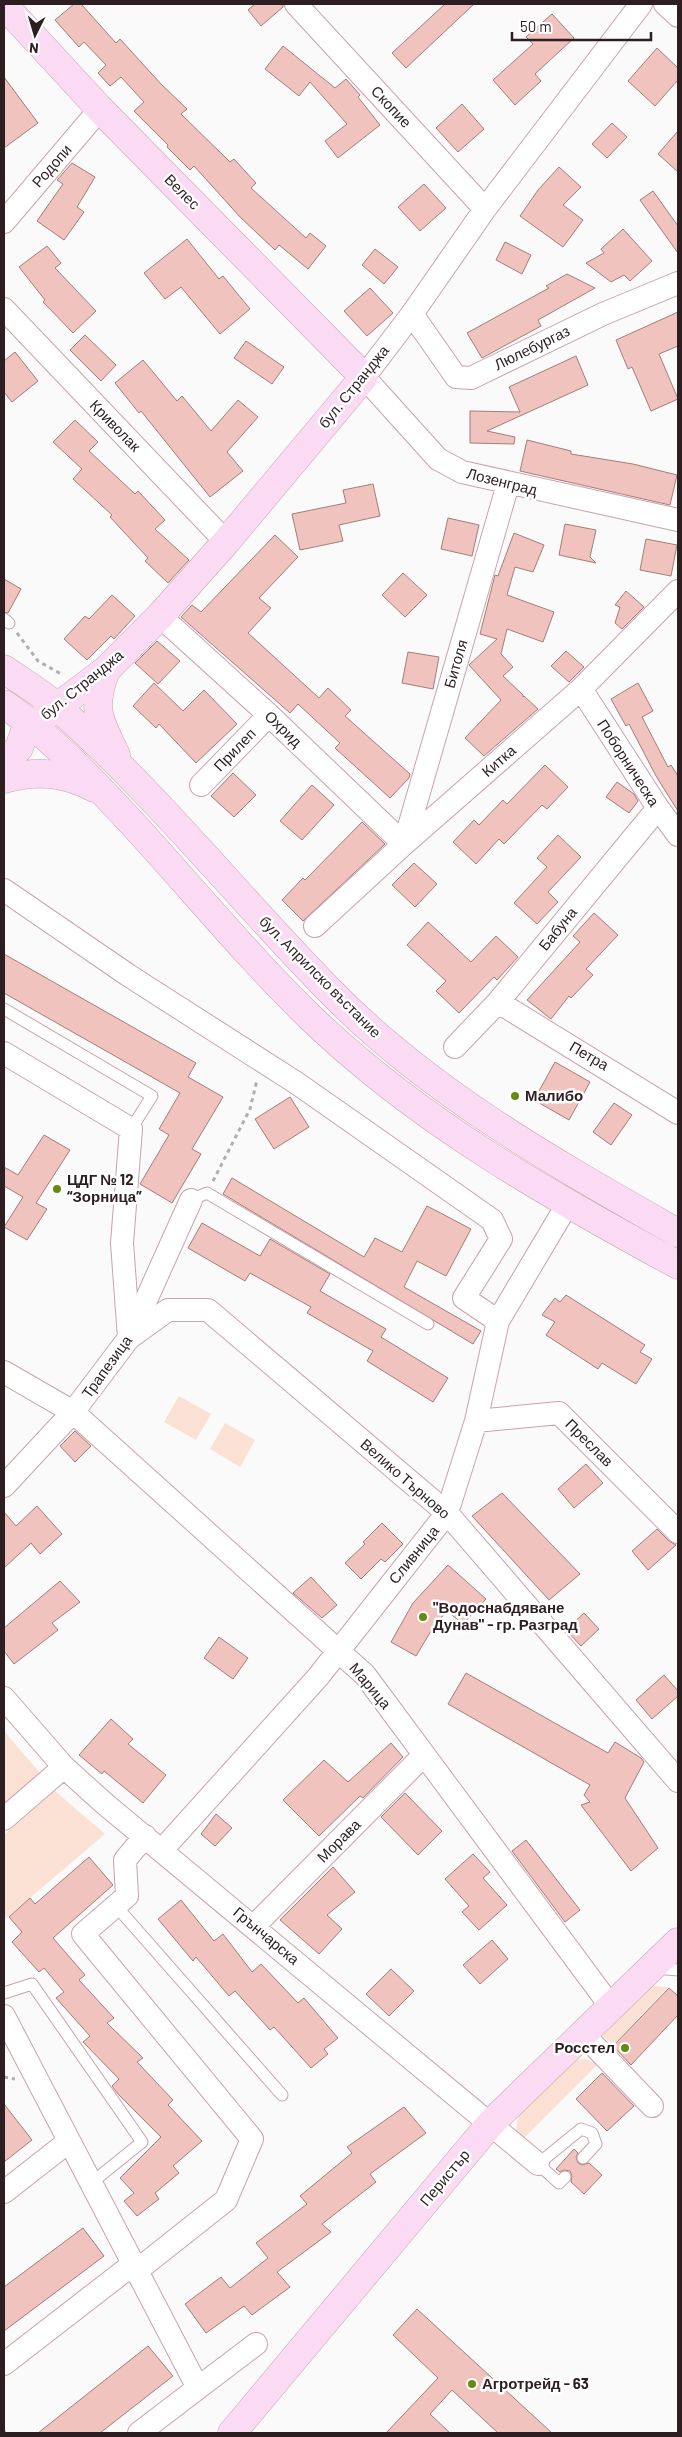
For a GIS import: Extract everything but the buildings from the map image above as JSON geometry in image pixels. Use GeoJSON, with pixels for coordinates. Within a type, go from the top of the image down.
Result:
{"type":"FeatureCollection","features":[{"type":"Feature","properties":{"kind":"street","name":"Скопие"},"geometry":{"type":"LineString","coordinates":[[296,4],[485,209]]}},
{"type":"Feature","properties":{"kind":"street","name":"бул. Странджа"},"geometry":{"type":"LineString","coordinates":[[4,761],[19,748],[21,730],[57,707],[106,670],[160,616],[226,542],[364,377],[412,314],[485,209],[641,4]]}},
{"type":"Feature","properties":{"kind":"street"},"geometry":{"type":"LineString","coordinates":[[666,4],[678,16]]}},
{"type":"Feature","properties":{"kind":"street","name":"Велес"},"geometry":{"type":"LineString","coordinates":[[4,5],[100,109],[364,377]]}},
{"type":"Feature","properties":{"kind":"street","name":"Родопи"},"geometry":{"type":"LineString","coordinates":[[4,222],[100,109]]}},
{"type":"Feature","properties":{"kind":"street","name":"Люлебургаз"},"geometry":{"type":"LineString","coordinates":[[412,314],[456,377],[471,378],[603,314],[678,283]]}},
{"type":"Feature","properties":{"kind":"street","name":"Криволак"},"geometry":{"type":"LineString","coordinates":[[4,309],[226,542]]}},
{"type":"Feature","properties":{"kind":"street","name":"Лозенград"},"geometry":{"type":"LineString","coordinates":[[364,377],[438,459],[462,472],[508,484],[678,520]]}},
{"type":"Feature","properties":{"kind":"street","name":"Битоля"},"geometry":{"type":"LineString","coordinates":[[404,844],[508,484]]}},
{"type":"Feature","properties":{"kind":"street","name":"Китка"},"geometry":{"type":"LineString","coordinates":[[315,926],[404,844],[581,688],[678,591]]}},
{"type":"Feature","properties":{"kind":"street","name":"Охрид"},"geometry":{"type":"LineString","coordinates":[[160,616],[269,715],[404,844]]}},
{"type":"Feature","properties":{"kind":"street","name":"бул. Априлско въстание"},"geometry":{"type":"LineString","coordinates":[[4,669],[57,707],[123,770],[332,994],[385,1043],[428,1076],[522,1142],[678,1233]]}},
{"type":"Feature","properties":{"kind":"street"},"geometry":{"type":"LineString","coordinates":[[106,670],[98,692],[97,712],[123,770]]}},
{"type":"Feature","properties":{"kind":"street","name":"Поборническа"},"geometry":{"type":"LineString","coordinates":[[581,688],[658,808],[678,835]]}},
{"type":"Feature","properties":{"kind":"street"},"geometry":{"type":"LineString","coordinates":[[4,704],[21,730],[106,795],[264,969],[361,1064],[505,1168],[567,1205],[678,1266]]}},
{"type":"Feature","properties":{"kind":"street","name":"Прилеп"},"geometry":{"type":"LineString","coordinates":[[201,785],[269,715]]}},
{"type":"Feature","properties":{"kind":"street"},"geometry":{"type":"LineString","coordinates":[[4,779],[25,773],[64,776],[83,782],[106,795]]}},
{"type":"Feature","properties":{"kind":"street","name":"Бабуна"},"geometry":{"type":"LineString","coordinates":[[455,1047],[498,1002],[658,808]]}},
{"type":"Feature","properties":{"kind":"street"},"geometry":{"type":"LineString","coordinates":[[4,890],[128,976],[298,1084],[492,1220],[501,1239],[464,1298],[498,1320]]}},
{"type":"Feature","properties":{"kind":"street","name":"Петра"},"geometry":{"type":"LineString","coordinates":[[498,1002],[678,1113]]}},
{"type":"Feature","properties":{"kind":"street"},"geometry":{"type":"LineString","coordinates":[[4,1052],[131,1129],[122,1243],[129,1338]]}},
{"type":"Feature","properties":{"kind":"street","name":"Трапезица"},"geometry":{"type":"LineString","coordinates":[[4,1486],[74,1412],[129,1338],[199,1197]]}},
{"type":"Feature","properties":{"kind":"street","name":"Сливница"},"geometry":{"type":"LineString","coordinates":[[162,1850],[318,1677],[447,1513],[476,1421],[498,1320],[567,1205]]}},
{"type":"Feature","properties":{"kind":"street","name":"Велико Търново"},"geometry":{"type":"LineString","coordinates":[[129,1338],[168,1310],[208,1310],[447,1513],[678,1781]]}},
{"type":"Feature","properties":{"kind":"street","name":"Марица"},"geometry":{"type":"LineString","coordinates":[[4,1372],[74,1412],[365,1675],[612,2008]]}},
{"type":"Feature","properties":{"kind":"street","name":"Преслав"},"geometry":{"type":"LineString","coordinates":[[476,1421],[559,1413],[676,1525]]}},
{"type":"Feature","properties":{"kind":"street","name":"Грънчарска"},"geometry":{"type":"LineString","coordinates":[[4,1698],[64,1767],[538,2164]]}},
{"type":"Feature","properties":{"kind":"street","name":"Морава"},"geometry":{"type":"LineString","coordinates":[[254,1926],[424,1756]]}},
{"type":"Feature","properties":{"kind":"street"},"geometry":{"type":"LineString","coordinates":[[4,1820],[64,1767]]}},
{"type":"Feature","properties":{"kind":"street"},"geometry":{"type":"LineString","coordinates":[[4,2364],[226,2200],[252,2139],[83,1934],[127,1896],[125,1860],[145,1836]]}},
{"type":"Feature","properties":{"kind":"street","name":"Перистър"},"geometry":{"type":"LineString","coordinates":[[232,2433],[491,2123],[612,2008],[665,1969],[678,1942]]}},
{"type":"Feature","properties":{"kind":"street"},"geometry":{"type":"LineString","coordinates":[[4,2016],[68,2142],[198,2388]]}},
{"type":"Feature","properties":{"kind":"street"},"geometry":{"type":"LineString","coordinates":[[584,2035],[652,2106]]}},
{"type":"Feature","properties":{"kind":"street"},"geometry":{"type":"LineString","coordinates":[[4,2192],[68,2142]]}},
{"type":"Feature","properties":{"kind":"street"},"geometry":{"type":"LineString","coordinates":[[139,2433],[256,2344]]}},
{"type":"Feature","properties":{"kind":"lane"},"geometry":{"type":"LineString","coordinates":[[4,1009],[152,1096],[131,1129]]}},
{"type":"Feature","properties":{"kind":"lane"},"geometry":{"type":"LineString","coordinates":[[199,1197],[428,1324]]}},
{"type":"Feature","properties":{"kind":"lane"},"geometry":{"type":"LineString","coordinates":[[116,1906],[282,2095]]}},
{"type":"Feature","properties":{"kind":"lane"},"geometry":{"type":"LineString","coordinates":[[4,1993],[32,1984],[142,2142],[90,2184]]}},
{"type":"Feature","properties":{"kind":"lane"},"geometry":{"type":"LineString","coordinates":[[565,2177],[559,2183],[538,2164],[581,2129],[592,2133],[596,2144],[583,2158]]}},
{"type":"Feature","properties":{"kind":"path"},"geometry":{"type":"LineString","coordinates":[[6,621],[38,662]]}},
{"type":"Feature","properties":{"kind":"path"},"geometry":{"type":"LineString","coordinates":[[199,1197],[250,1109],[261,1061]]}},
{"type":"Feature","properties":{"kind":"shaded area"},"geometry":{"type":"Polygon","coordinates":[[[179,1396],[211,1414],[196,1440],[164,1422],[179,1396]]]}},
{"type":"Feature","properties":{"kind":"shaded area"},"geometry":{"type":"Polygon","coordinates":[[[225,1423],[255,1440],[240,1467],[210,1449],[225,1423]]]}},
{"type":"Feature","properties":{"kind":"shaded area"},"geometry":{"type":"Polygon","coordinates":[[[4,1731],[40,1773],[4,1805],[4,1731]]]}},
{"type":"Feature","properties":{"kind":"shaded area"},"geometry":{"type":"Polygon","coordinates":[[[55,1791],[105,1834],[4,1920],[4,1835],[55,1791]]]}},
{"type":"Feature","properties":{"kind":"shaded area"},"geometry":{"type":"Polygon","coordinates":[[[647,1986],[668,1987],[613,2045],[602,2035],[647,1986]]]}},
{"type":"Feature","properties":{"kind":"shaded area"},"geometry":{"type":"Polygon","coordinates":[[[585,2059],[598,2064],[524,2138],[515,2134],[519,2115],[576,2060],[585,2059]]]}},
{"type":"Feature","properties":{"kind":"place","name":"Малибо"},"geometry":{"type":"Point","coordinates":[515,1096]}},
{"type":"Feature","properties":{"kind":"place","name":"ЦДГ № 12 “Зорница”"},"geometry":{"type":"Point","coordinates":[57,1189]}},
{"type":"Feature","properties":{"kind":"place","name":"\"Водоснабдяване Дунав\" - гр. Разград"},"geometry":{"type":"Point","coordinates":[423,1617]}},
{"type":"Feature","properties":{"kind":"place","name":"Росстел"},"geometry":{"type":"Point","coordinates":[625,2048]}},
{"type":"Feature","properties":{"kind":"place","name":"Агротрейд - 63"},"geometry":{"type":"Point","coordinates":[472,2384]}}]}
